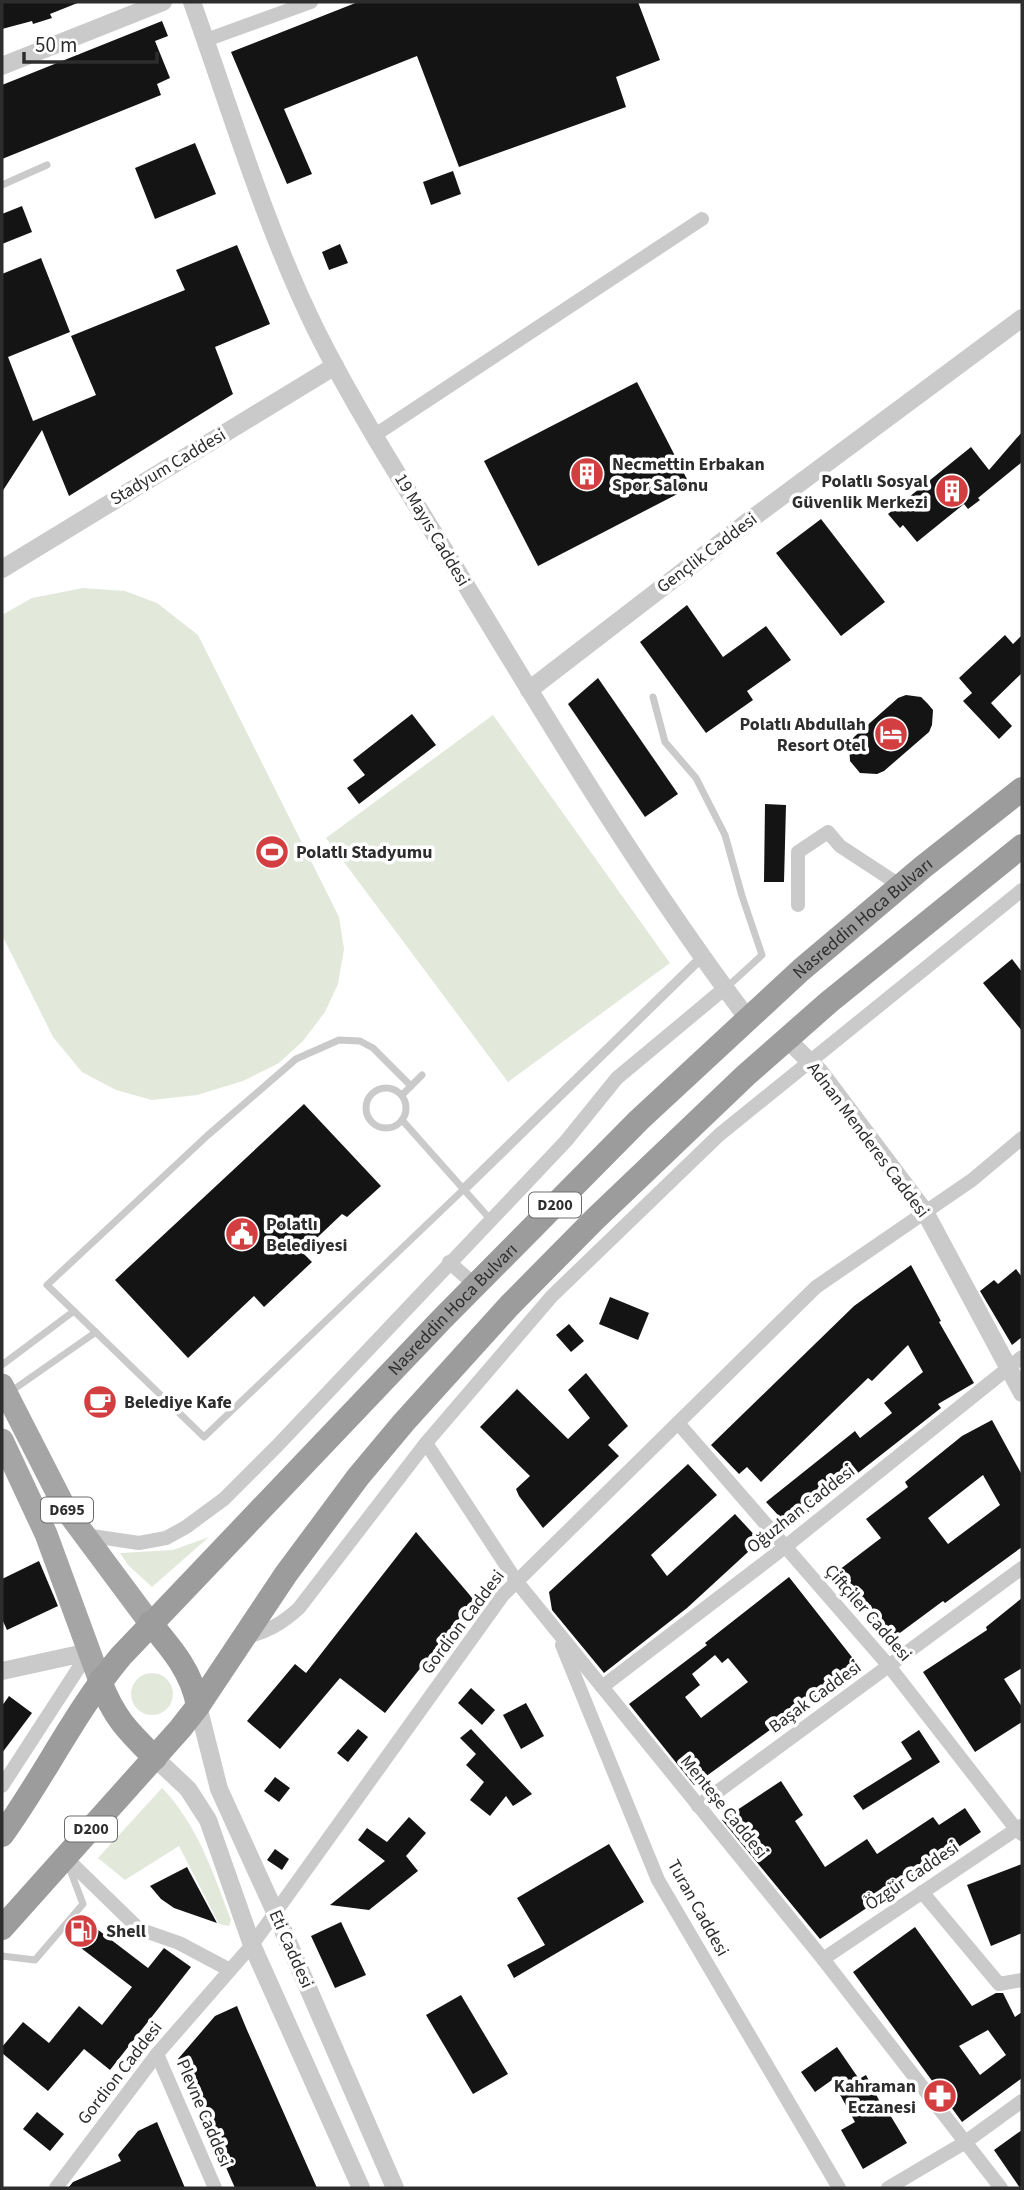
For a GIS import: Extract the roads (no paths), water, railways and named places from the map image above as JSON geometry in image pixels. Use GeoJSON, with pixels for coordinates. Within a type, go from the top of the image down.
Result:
{"type":"FeatureCollection","features":[{"type":"Feature","properties":{"kind":"highway","name":"Nasreddin Hoca Bulvarı"},"geometry":{"type":"LineString","coordinates":[[100,1681],[150,1623],[475,1285],[639,1120],[801,970],[1022,789]]}},
{"type":"Feature","properties":{"kind":"highway","name":"D200"},"geometry":{"type":"LineString","coordinates":[[2,1928],[180,1729],[286,1574],[358,1478],[464,1355],[595,1219],[787,1039],[946,905],[1022,846]]}},
{"type":"Feature","properties":{"kind":"highway"},"geometry":{"type":"LineString","coordinates":[[150,1623],[178,1656],[190,1676],[198,1706]]}},
{"type":"Feature","properties":{"kind":"highway","name":"D200"},"geometry":{"type":"LineString","coordinates":[[2,1835],[9,1809],[100,1681]]}},
{"type":"Feature","properties":{"kind":"highway"},"geometry":{"type":"LineString","coordinates":[[100,1681],[110,1707],[119,1720],[155,1758]]}},
{"type":"Feature","properties":{"kind":"main road","name":"D695"},"geometry":{"type":"LineString","coordinates":[[4,1390],[60,1498],[150,1623]]}},
{"type":"Feature","properties":{"kind":"main road","name":"D695"},"geometry":{"type":"LineString","coordinates":[[2,1440],[46,1534],[100,1681]]}},
{"type":"Feature","properties":{"kind":"street"},"geometry":{"type":"LineString","coordinates":[[2,66],[163,2]]}},
{"type":"Feature","properties":{"kind":"street","name":"19 Mayıs Caddesi"},"geometry":{"type":"LineString","coordinates":[[192,2],[278,241],[315,328],[335,366],[529,690],[702,957],[748,1019]]}},
{"type":"Feature","properties":{"kind":"street"},"geometry":{"type":"LineString","coordinates":[[206,40],[311,2]]}},
{"type":"Feature","properties":{"kind":"street"},"geometry":{"type":"LineString","coordinates":[[375,435],[702,219]]}},
{"type":"Feature","properties":{"kind":"street","name":"Gençlik Caddesi"},"geometry":{"type":"LineString","coordinates":[[529,690],[761,512],[1022,318]]}},
{"type":"Feature","properties":{"kind":"street","name":"Stadyum Caddesi"},"geometry":{"type":"LineString","coordinates":[[2,569],[335,366]]}},
{"type":"Feature","properties":{"kind":"street"},"geometry":{"type":"LineString","coordinates":[[798,905],[798,852],[828,832],[839,846],[901,886]]}},
{"type":"Feature","properties":{"kind":"street"},"geometry":{"type":"LineString","coordinates":[[242,1639],[266,1632],[284,1622],[299,1608],[426,1443],[552,1296],[719,1135],[1022,890]]}},
{"type":"Feature","properties":{"kind":"street"},"geometry":{"type":"LineString","coordinates":[[464,1189],[702,957]]}},
{"type":"Feature","properties":{"kind":"street"},"geometry":{"type":"LineString","coordinates":[[85,1535],[139,1543],[166,1538],[224,1499],[566,1141],[617,1078],[725,988]]}},
{"type":"Feature","properties":{"kind":"street","name":"Adnan Menderes Caddesi"},"geometry":{"type":"LineString","coordinates":[[787,1039],[810,1061],[925,1212],[1015,1363],[1022,1393]]}},
{"type":"Feature","properties":{"kind":"street","name":"Gordion Caddesi"},"geometry":{"type":"LineString","coordinates":[[59,2187],[157,2054],[252,1945],[503,1595],[816,1287],[972,1180],[1022,1138]]}},
{"type":"Feature","properties":{"kind":"street"},"geometry":{"type":"LineString","coordinates":[[450,1262],[475,1285]]}},
{"type":"Feature","properties":{"kind":"street","name":"Oğuzhan Caddesi"},"geometry":{"type":"LineString","coordinates":[[602,1687],[785,1547],[1015,1363]]}},
{"type":"Feature","properties":{"kind":"street","name":"Çiftçiler Caddesi"},"geometry":{"type":"LineString","coordinates":[[678,1423],[889,1667],[1020,1829]]}},
{"type":"Feature","properties":{"kind":"street","name":"Menteşe Caddesi"},"geometry":{"type":"LineString","coordinates":[[426,1443],[517,1582],[823,1959],[1001,2188]]}},
{"type":"Feature","properties":{"kind":"street","name":"Başak Caddesi"},"geometry":{"type":"LineString","coordinates":[[698,1806],[1022,1568]]}},
{"type":"Feature","properties":{"kind":"street","name":"Turan Caddesi"},"geometry":{"type":"LineString","coordinates":[[556,1631],[658,1880],[839,2188]]}},
{"type":"Feature","properties":{"kind":"street"},"geometry":{"type":"LineString","coordinates":[[2,1671],[89,1652]]}},
{"type":"Feature","properties":{"kind":"street"},"geometry":{"type":"LineString","coordinates":[[2,1786],[89,1652]]}},
{"type":"Feature","properties":{"kind":"street","name":"Eti Caddesi"},"geometry":{"type":"LineString","coordinates":[[198,1706],[219,1790],[395,2188]]}},
{"type":"Feature","properties":{"kind":"street","name":"Eti Caddesi"},"geometry":{"type":"LineString","coordinates":[[155,1758],[188,1789],[202,1809],[252,1945],[360,2188]]}},
{"type":"Feature","properties":{"kind":"street","name":"Özgür Caddesi"},"geometry":{"type":"LineString","coordinates":[[823,1959],[1020,1829]]}},
{"type":"Feature","properties":{"kind":"street"},"geometry":{"type":"LineString","coordinates":[[65,1857],[139,1929],[179,1943],[230,1970]]}},
{"type":"Feature","properties":{"kind":"street"},"geometry":{"type":"LineString","coordinates":[[922,1892],[999,1984],[1022,1980]]}},
{"type":"Feature","properties":{"kind":"street","name":"Plevne Caddesi"},"geometry":{"type":"LineString","coordinates":[[157,2054],[215,2188]]}},
{"type":"Feature","properties":{"kind":"street"},"geometry":{"type":"LineString","coordinates":[[888,2188],[964,2143],[1022,2101]]}},
{"type":"Feature","properties":{"kind":"lane"},"geometry":{"type":"LineString","coordinates":[[2,185],[47,165]]}},
{"type":"Feature","properties":{"kind":"lane"},"geometry":{"type":"LineString","coordinates":[[653,697],[665,742],[696,778],[725,835],[762,955],[725,988]]}},
{"type":"Feature","properties":{"kind":"lane"},"geometry":{"type":"LineString","coordinates":[[411,1086],[373,1048],[360,1041],[338,1040],[296,1059],[208,1135],[47,1285],[204,1437],[464,1189]]}},
{"type":"Feature","properties":{"kind":"lane"},"geometry":{"type":"LineString","coordinates":[[402,1095],[422,1075]]}},
{"type":"Feature","properties":{"kind":"lane"},"geometry":{"type":"LineString","coordinates":[[390,1088],[402,1095],[406,1108],[402,1121],[385,1128],[373,1123],[366,1112],[368,1099],[377,1090],[390,1088]]}},
{"type":"Feature","properties":{"kind":"lane"},"geometry":{"type":"LineString","coordinates":[[402,1121],[490,1219]]}},
{"type":"Feature","properties":{"kind":"lane"},"geometry":{"type":"LineString","coordinates":[[2,1365],[74,1311]]}},
{"type":"Feature","properties":{"kind":"lane"},"geometry":{"type":"LineString","coordinates":[[4,1390],[96,1332]]}},
{"type":"Feature","properties":{"kind":"lane"},"geometry":{"type":"LineString","coordinates":[[2,1956],[35,1960],[83,1903],[65,1857]]}},
{"type":"Feature","properties":{"kind":"place","name":"Necmettin Erbakan Spor Salonu"},"geometry":{"type":"Point","coordinates":[587,474]}},
{"type":"Feature","properties":{"kind":"place","name":"Polatlı Sosyal Güvenlik Merkezi"},"geometry":{"type":"Point","coordinates":[952,491]}},
{"type":"Feature","properties":{"kind":"place","name":"Polatlı Abdullah Resort Otel"},"geometry":{"type":"Point","coordinates":[891,734]}},
{"type":"Feature","properties":{"kind":"place","name":"Polatlı Stadyumu"},"geometry":{"type":"Point","coordinates":[272,852]}},
{"type":"Feature","properties":{"kind":"place","name":"Polatlı Belediyesi"},"geometry":{"type":"Point","coordinates":[242,1234]}},
{"type":"Feature","properties":{"kind":"place","name":"Belediye Kafe"},"geometry":{"type":"Point","coordinates":[100,1402]}},
{"type":"Feature","properties":{"kind":"place","name":"Shell"},"geometry":{"type":"Point","coordinates":[81,1931]}},
{"type":"Feature","properties":{"kind":"place","name":"Kahraman Eczanesi"},"geometry":{"type":"Point","coordinates":[940,2096]}}]}
